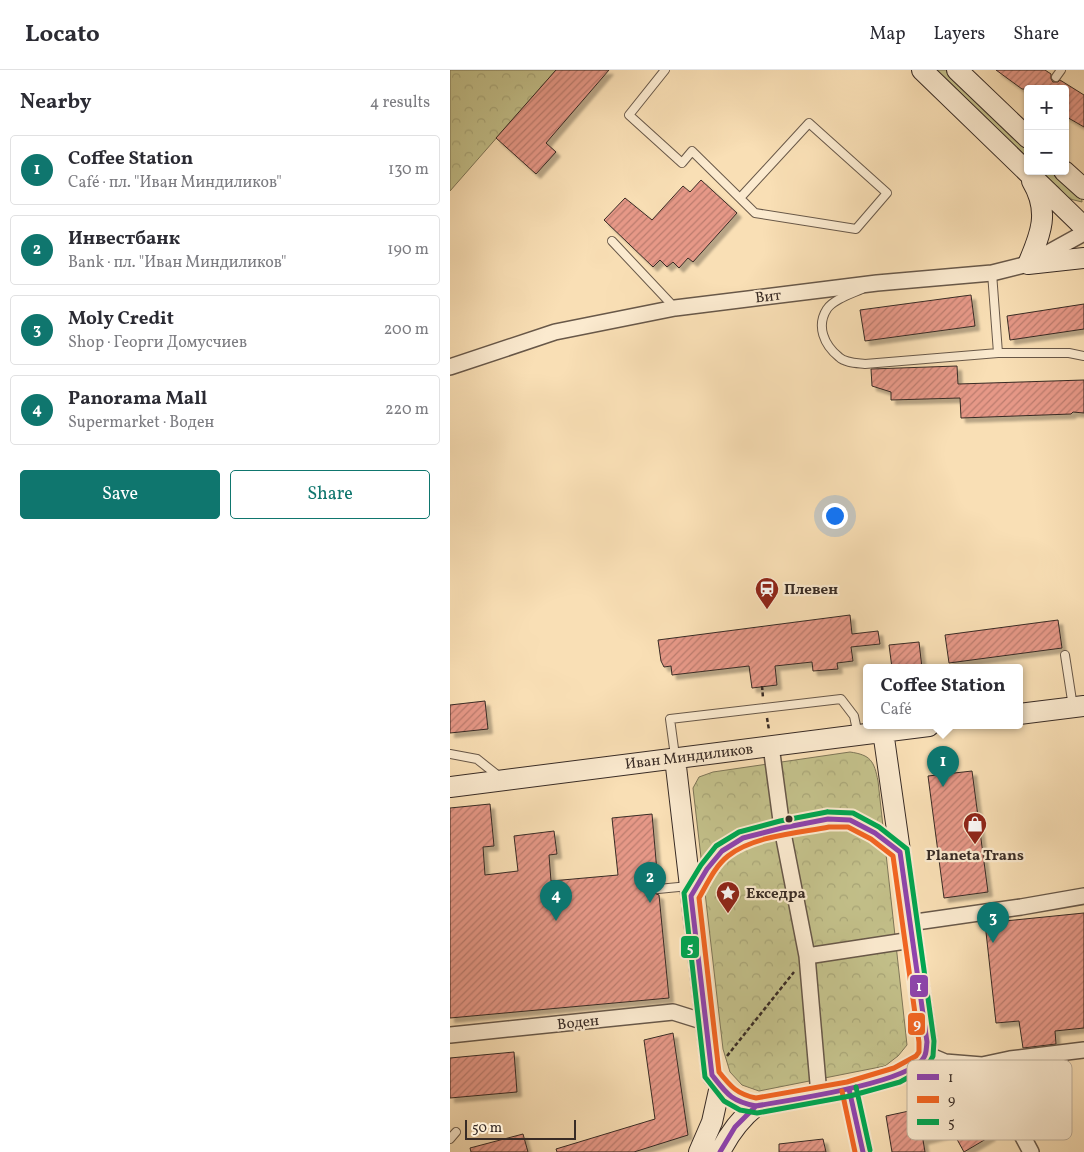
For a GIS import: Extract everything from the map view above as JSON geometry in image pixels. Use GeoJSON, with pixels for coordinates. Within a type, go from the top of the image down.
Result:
{"type":"FeatureCollection","features":[{"type":"Feature","properties":{"kind":"street"},"geometry":{"type":"LineString","coordinates":[[922,70],[1024,168]]}},
{"type":"Feature","properties":{"kind":"street"},"geometry":{"type":"LineString","coordinates":[[957,70],[1024,131]]}},
{"type":"Feature","properties":{"kind":"street"},"geometry":{"type":"LineString","coordinates":[[1069,168],[1084,173]]}},
{"type":"Feature","properties":{"kind":"street"},"geometry":{"type":"LineString","coordinates":[[1029,175],[1039,192],[1042,208],[1042,225],[1028,264],[1084,258]]}},
{"type":"Feature","properties":{"kind":"street"},"geometry":{"type":"LineString","coordinates":[[1031,175],[1084,227]]}},
{"type":"Feature","properties":{"kind":"street"},"geometry":{"type":"LineString","coordinates":[[1068,175],[1084,189]]}},
{"type":"Feature","properties":{"kind":"street","name":"Вит"},"geometry":{"type":"LineString","coordinates":[[450,367],[555,332],[675,308],[877,283],[992,274],[1028,264],[1084,233]]}},
{"type":"Feature","properties":{"kind":"street"},"geometry":{"type":"LineString","coordinates":[[1023,714],[1079,707]]}},
{"type":"Feature","properties":{"kind":"street","name":"Иван Миндиликов"},"geometry":{"type":"LineString","coordinates":[[450,787],[906,729]]}},
{"type":"Feature","properties":{"kind":"street"},"geometry":{"type":"LineString","coordinates":[[884,732],[927,1042],[926,1054],[922,1060]]}},
{"type":"Feature","properties":{"kind":"street"},"geometry":{"type":"LineString","coordinates":[[771,746],[782,828],[807,956],[819,1095]]}},
{"type":"Feature","properties":{"kind":"street"},"geometry":{"type":"LineString","coordinates":[[675,758],[705,1022],[716,1080],[712,1122],[699,1152]]}},
{"type":"Feature","properties":{"kind":"street"},"geometry":{"type":"LineString","coordinates":[[807,956],[1021,907],[1084,896]]}},
{"type":"Feature","properties":{"kind":"street","name":"Воден"},"geometry":{"type":"LineString","coordinates":[[450,1035],[673,1012],[705,1022]]}},
{"type":"Feature","properties":{"kind":"street"},"geometry":{"type":"LineString","coordinates":[[1005,1060],[1084,1050]]}},
{"type":"Feature","properties":{"kind":"street"},"geometry":{"type":"LineString","coordinates":[[926,1054],[940,1060]]}},
{"type":"Feature","properties":{"kind":"street"},"geometry":{"type":"LineString","coordinates":[[716,1080],[728,1094],[742,1103],[756,1106],[850,1089],[897,1075],[907,1070]]}},
{"type":"Feature","properties":{"kind":"street"},"geometry":{"type":"LineString","coordinates":[[850,1089],[863,1152]]}},
{"type":"Feature","properties":{"kind":"street"},"geometry":{"type":"LineString","coordinates":[[720,1152],[733,1130],[744,1116],[756,1106]]}},
{"type":"Feature","properties":{"kind":"street"},"geometry":{"type":"LineString","coordinates":[[1025,1140],[1031,1152]]}},
{"type":"Feature","properties":{"kind":"lane"},"geometry":{"type":"LineString","coordinates":[[665,70],[629,115],[682,163],[692,152],[740,198],[756,213],[856,229],[887,193],[809,123],[740,198]]}},
{"type":"Feature","properties":{"kind":"lane"},"geometry":{"type":"LineString","coordinates":[[1056,77],[1062,70]]}},
{"type":"Feature","properties":{"kind":"lane"},"geometry":{"type":"LineString","coordinates":[[612,241],[675,308]]}},
{"type":"Feature","properties":{"kind":"lane"},"geometry":{"type":"LineString","coordinates":[[992,274],[998,353]]}},
{"type":"Feature","properties":{"kind":"lane"},"geometry":{"type":"LineString","coordinates":[[877,283],[839,299],[828,308],[821,324],[823,338],[839,358],[852,363],[865,364],[998,353],[1070,353],[1084,356]]}},
{"type":"Feature","properties":{"kind":"lane"},"geometry":{"type":"LineString","coordinates":[[1065,655],[1079,707]]}},
{"type":"Feature","properties":{"kind":"lane"},"geometry":{"type":"LineString","coordinates":[[675,758],[670,719],[841,698],[854,716],[858,735]]}},
{"type":"Feature","properties":{"kind":"lane"},"geometry":{"type":"LineString","coordinates":[[450,754],[478,759],[505,780]]}},
{"type":"Feature","properties":{"kind":"lane"},"geometry":{"type":"LineString","coordinates":[[658,889],[690,891],[722,851],[743,838],[828,819],[850,820],[875,833],[900,852]]}},
{"type":"Feature","properties":{"kind":"lane"},"geometry":{"type":"LineString","coordinates":[[450,1139],[456,1132]]}},
{"type":"Feature","properties":{"kind":"path"},"geometry":{"type":"LineString","coordinates":[[716,1080],[807,956]]}},
{"type":"Feature","properties":{"kind":"green space"},"geometry":{"type":"Polygon","coordinates":[[[450,70],[556,70],[450,191],[450,70]]]}},
{"type":"Feature","properties":{"kind":"green space"},"geometry":{"type":"Polygon","coordinates":[[[937,70],[948,70],[1024,138],[1024,154],[937,70]]]}},
{"type":"Feature","properties":{"kind":"green space"},"geometry":{"type":"Polygon","coordinates":[[[1045,175],[1064,175],[1081,192],[1082,202],[1070,199],[1045,175]]]}},
{"type":"Feature","properties":{"kind":"green space"},"geometry":{"type":"Polygon","coordinates":[[[850,752],[863,755],[870,760],[875,768],[878,781],[907,1045],[898,1056],[885,1066],[759,1091],[742,1085],[730,1072],[723,1049],[693,788],[699,777],[713,772],[850,752]]]}},
{"type":"Feature","properties":{"kind":"building"},"geometry":{"type":"Polygon","coordinates":[[[556,70],[609,70],[546,143],[556,152],[536,174],[496,138],[556,70]]]}},
{"type":"Feature","properties":{"kind":"building"},"geometry":{"type":"Polygon","coordinates":[[[996,70],[1045,70],[1051,74],[1053,82],[1060,80],[1068,85],[1024,85],[1024,89],[996,70]]]}},
{"type":"Feature","properties":{"kind":"building"},"geometry":{"type":"Polygon","coordinates":[[[1069,86],[1084,95],[1084,127],[1069,118],[1069,86]]]}},
{"type":"Feature","properties":{"kind":"building"},"geometry":{"type":"Polygon","coordinates":[[[701,180],[737,213],[693,262],[688,258],[679,268],[673,262],[667,267],[660,260],[653,267],[604,220],[625,198],[652,220],[683,186],[690,192],[701,180]]]}},
{"type":"Feature","properties":{"kind":"building"},"geometry":{"type":"Polygon","coordinates":[[[971,295],[975,326],[865,341],[860,310],[971,295]]]}},
{"type":"Feature","properties":{"kind":"building"},"geometry":{"type":"Polygon","coordinates":[[[1084,304],[1084,329],[1010,340],[1007,316],[1084,304]]]}},
{"type":"Feature","properties":{"kind":"building"},"geometry":{"type":"Polygon","coordinates":[[[957,366],[958,384],[1084,380],[1084,413],[961,418],[960,398],[891,400],[891,392],[872,386],[871,369],[957,366]]]}},
{"type":"Feature","properties":{"kind":"building"},"geometry":{"type":"Polygon","coordinates":[[[850,615],[852,634],[878,631],[880,644],[851,647],[853,661],[837,663],[838,669],[813,671],[812,662],[775,666],[777,685],[752,688],[749,666],[672,675],[671,666],[664,667],[661,661],[658,640],[850,615]]]}},
{"type":"Feature","properties":{"kind":"building"},"geometry":{"type":"Polygon","coordinates":[[[1058,620],[1062,648],[949,663],[945,635],[1058,620]]]}},
{"type":"Feature","properties":{"kind":"building"},"geometry":{"type":"Polygon","coordinates":[[[919,642],[922,664],[891,664],[889,645],[919,642]]]}},
{"type":"Feature","properties":{"kind":"building"},"geometry":{"type":"Polygon","coordinates":[[[485,701],[488,729],[450,733],[450,705],[485,701]]]}},
{"type":"Feature","properties":{"kind":"building"},"geometry":{"type":"Polygon","coordinates":[[[972,771],[988,892],[944,898],[928,776],[972,771]]]}},
{"type":"Feature","properties":{"kind":"building"},"geometry":{"type":"Polygon","coordinates":[[[490,804],[494,846],[483,847],[485,875],[518,871],[514,836],[554,831],[557,854],[549,855],[551,881],[618,875],[612,818],[652,814],[658,883],[652,889],[654,893],[659,895],[669,998],[450,1018],[450,808],[490,804]]]}},
{"type":"Feature","properties":{"kind":"building"},"geometry":{"type":"Polygon","coordinates":[[[1084,913],[1084,1028],[1055,1031],[1056,1044],[1023,1048],[1019,1021],[996,1023],[985,923],[1084,913]]]}},
{"type":"Feature","properties":{"kind":"building"},"geometry":{"type":"Polygon","coordinates":[[[673,1033],[688,1135],[634,1152],[557,1152],[556,1149],[655,1119],[644,1040],[673,1033]]]}},
{"type":"Feature","properties":{"kind":"building"},"geometry":{"type":"Polygon","coordinates":[[[514,1052],[517,1092],[450,1098],[450,1058],[514,1052]]]}},
{"type":"Feature","properties":{"kind":"building"},"geometry":{"type":"Polygon","coordinates":[[[907,1111],[907,1140],[923,1140],[925,1152],[892,1152],[886,1116],[907,1111]]]}},
{"type":"Feature","properties":{"kind":"building"},"geometry":{"type":"Polygon","coordinates":[[[523,1134],[528,1152],[471,1152],[470,1148],[523,1134]]]}},
{"type":"Feature","properties":{"kind":"building"},"geometry":{"type":"Polygon","coordinates":[[[823,1139],[826,1152],[779,1152],[779,1144],[823,1139]]]}},
{"type":"Feature","properties":{"kind":"building"},"geometry":{"type":"Polygon","coordinates":[[[957,1140],[984,1140],[964,1152],[957,1140]]]}},
{"type":"Feature","properties":{"kind":"transit line","name":"5"},"geometry":{"type":"LineString","coordinates":[[827,812],[780,821],[739,832],[716,846],[701,865],[684,893],[705,1077],[724,1101],[740,1110],[757,1113],[850,1096],[900,1082],[907,1078]]}},
{"type":"Feature","properties":{"kind":"transit line","name":"5"},"geometry":{"type":"LineString","coordinates":[[828,812],[853,813],[879,827],[907,849],[934,1041],[931,1060]]}},
{"type":"Feature","properties":{"kind":"transit line","name":"1"},"geometry":{"type":"LineString","coordinates":[[828,819],[850,820],[875,833],[900,852],[927,1042],[926,1054],[922,1060]]}},
{"type":"Feature","properties":{"kind":"transit line","name":"1"},"geometry":{"type":"LineString","coordinates":[[828,819],[743,838],[722,851],[707,869],[691,896],[712,1075],[730,1096],[741,1102],[756,1106],[870,1084],[907,1071]]}},
{"type":"Feature","properties":{"kind":"transit line","name":"9"},"geometry":{"type":"LineString","coordinates":[[829,827],[848,827],[871,839],[893,856],[919,1042],[919,1052],[909,1060]]}},
{"type":"Feature","properties":{"kind":"transit line","name":"9"},"geometry":{"type":"LineString","coordinates":[[829,827],[776,836],[738,849],[719,865],[699,898],[719,1072],[735,1089],[756,1098],[847,1082],[894,1068],[907,1061]]}},
{"type":"Feature","properties":{"kind":"transit line","name":"5"},"geometry":{"type":"LineString","coordinates":[[856,1087],[870,1150]]}},
{"type":"Feature","properties":{"kind":"transit line","name":"1"},"geometry":{"type":"LineString","coordinates":[[849,1089],[863,1152]]}},
{"type":"Feature","properties":{"kind":"transit line","name":"9"},"geometry":{"type":"LineString","coordinates":[[842,1091],[855,1152]]}},
{"type":"Feature","properties":{"kind":"transit line","name":"1"},"geometry":{"type":"LineString","coordinates":[[720,1152],[735,1127],[756,1106]]}},
{"type":"Feature","properties":{"kind":"place","name":"Плевен"},"geometry":{"type":"Point","coordinates":[767,610]}},
{"type":"Feature","properties":{"kind":"place","name":"Coffee Station"},"geometry":{"type":"Point","coordinates":[943,787]}},
{"type":"Feature","properties":{"kind":"place","name":"Planeta Trans"},"geometry":{"type":"Point","coordinates":[975,845]}},
{"type":"Feature","properties":{"kind":"place","name":"Инвестбанк"},"geometry":{"type":"Point","coordinates":[650,903]}},
{"type":"Feature","properties":{"kind":"place","name":"Екседра"},"geometry":{"type":"Point","coordinates":[728,914]}},
{"type":"Feature","properties":{"kind":"place","name":"Panorama Mall"},"geometry":{"type":"Point","coordinates":[556,921]}},
{"type":"Feature","properties":{"kind":"place","name":"Moly Credit"},"geometry":{"type":"Point","coordinates":[993,943]}}]}
